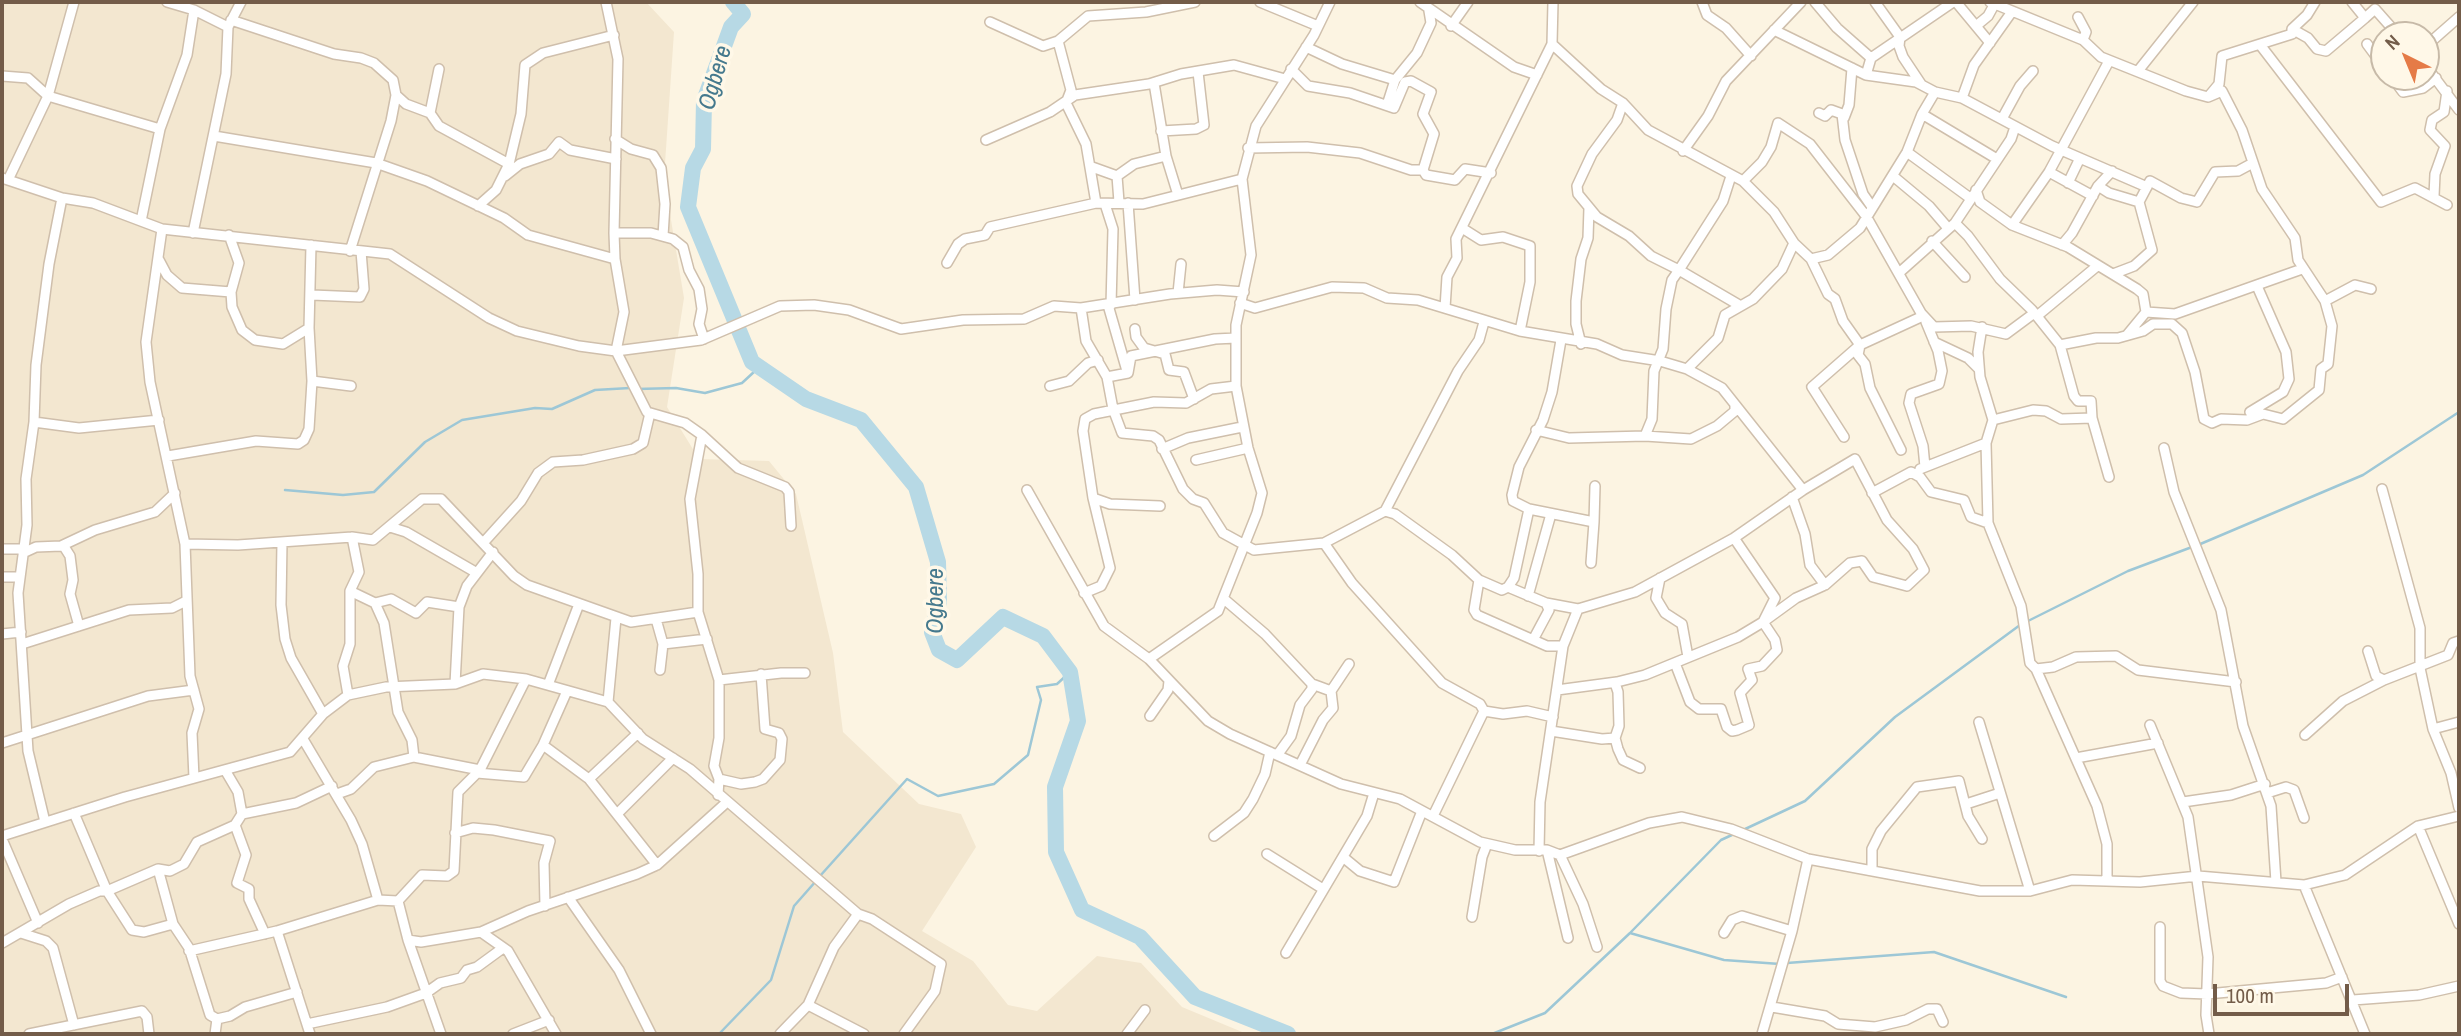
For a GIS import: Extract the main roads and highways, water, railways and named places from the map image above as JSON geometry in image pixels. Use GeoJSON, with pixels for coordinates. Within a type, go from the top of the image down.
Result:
{"type":"FeatureCollection","features":[{"type":"Feature","properties":{"kind":"waterway","name":"Ogbere"},"geometry":{"type":"LineString","coordinates":[[733,2],[743,14],[731,27],[704,101],[703,149],[693,168],[688,207],[752,362],[806,399],[861,420],[916,487],[938,562],[939,602],[932,632],[939,650],[957,660],[1003,617],[1043,636],[1070,672],[1078,721],[1055,787],[1056,852],[1082,910],[1140,937],[1195,997],[1288,1034]]}},
{"type":"Feature","properties":{"kind":"waterway"},"geometry":{"type":"LineString","coordinates":[[637,389],[676,388],[705,393],[742,383],[755,371],[752,362]]}},
{"type":"Feature","properties":{"kind":"waterway"},"geometry":{"type":"LineString","coordinates":[[285,490],[343,495],[374,492],[425,442],[462,420],[535,408],[552,409],[595,390],[630,388]]}},
{"type":"Feature","properties":{"kind":"waterway"},"geometry":{"type":"LineString","coordinates":[[2198,545],[2363,475],[2459,412]]}},
{"type":"Feature","properties":{"kind":"waterway"},"geometry":{"type":"LineString","coordinates":[[2026,622],[2128,571],[2192,547]]}},
{"type":"Feature","properties":{"kind":"waterway"},"geometry":{"type":"LineString","coordinates":[[1743,830],[1805,801],[1895,717],[2020,625]]}},
{"type":"Feature","properties":{"kind":"waterway"},"geometry":{"type":"LineString","coordinates":[[820,876],[907,779],[938,796],[994,784],[1028,755],[1041,700],[1037,687],[1057,684],[1070,672]]}},
{"type":"Feature","properties":{"kind":"waterway"},"geometry":{"type":"LineString","coordinates":[[1492,1034],[1545,1013],[1630,933],[1721,840],[1734,834]]}},
{"type":"Feature","properties":{"kind":"waterway"},"geometry":{"type":"LineString","coordinates":[[719,1034],[771,980],[794,906],[816,881]]}},
{"type":"Feature","properties":{"kind":"waterway"},"geometry":{"type":"LineString","coordinates":[[1630,933],[1724,960],[1780,964]]}},
{"type":"Feature","properties":{"kind":"waterway"},"geometry":{"type":"LineString","coordinates":[[1787,963],[1934,952],[2066,997]]}}]}
